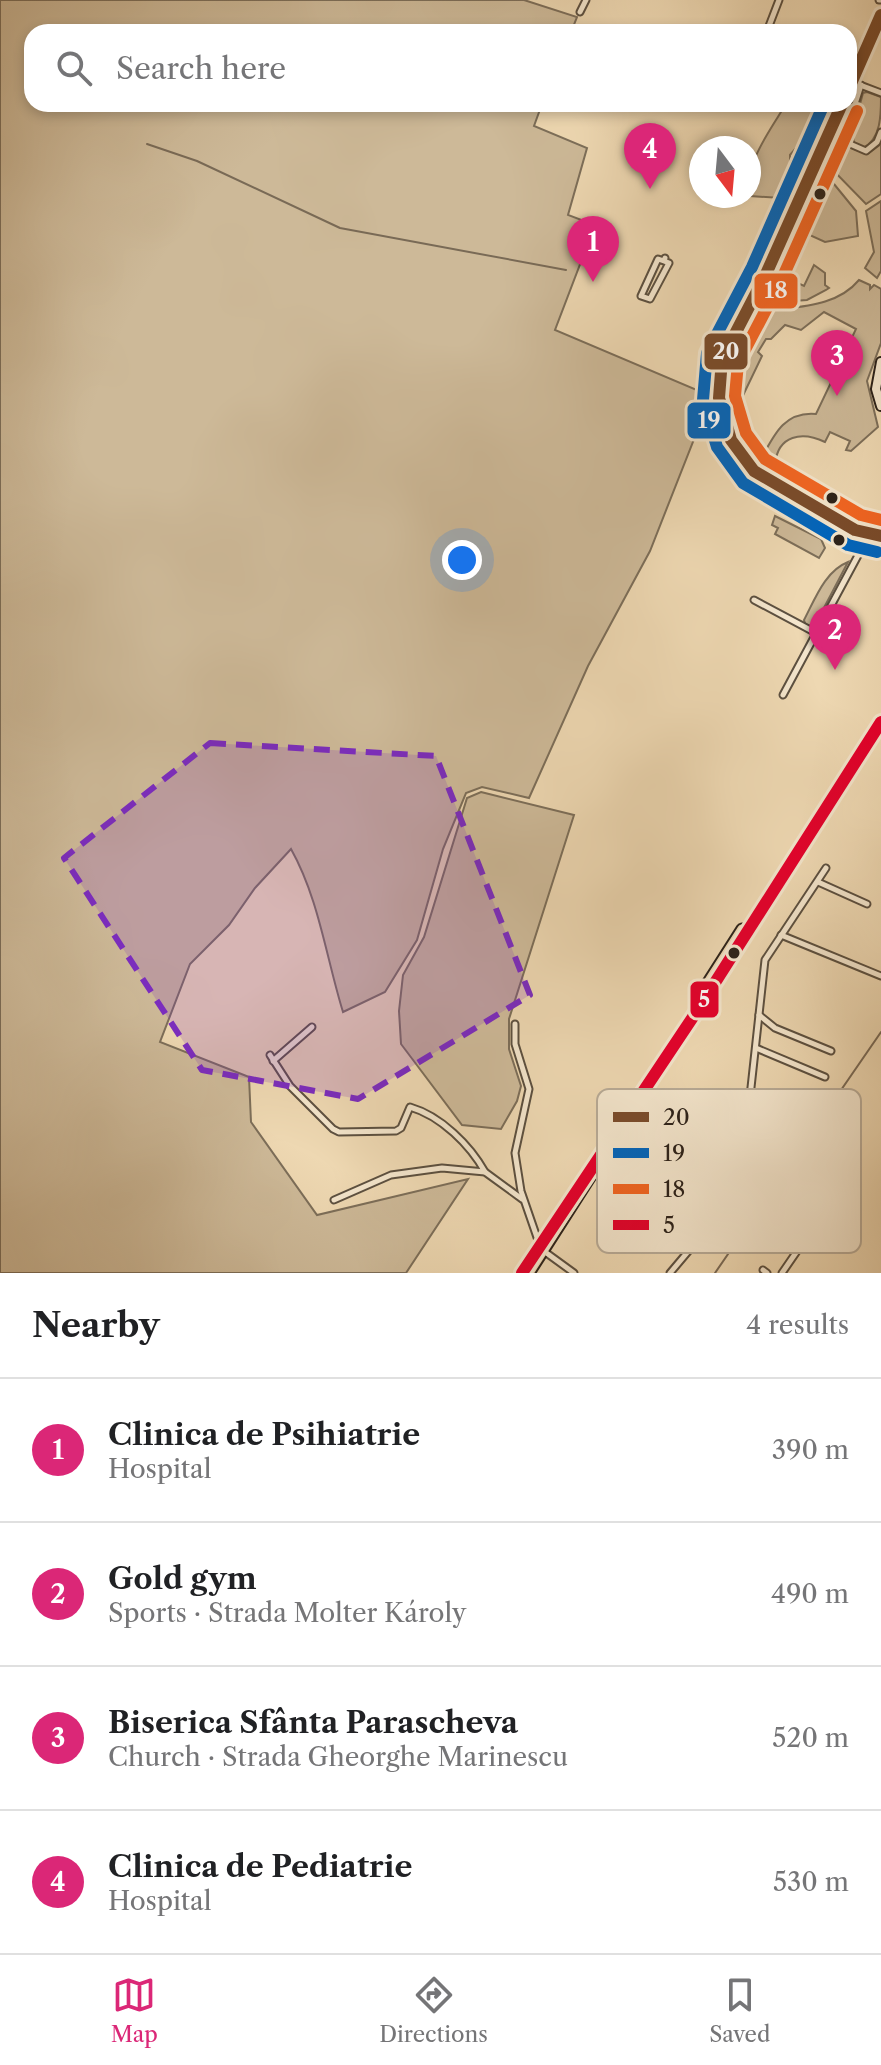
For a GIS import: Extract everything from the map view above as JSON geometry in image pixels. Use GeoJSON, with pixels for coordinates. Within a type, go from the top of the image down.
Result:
{"type":"FeatureCollection","features":[{"type":"Feature","properties":{"kind":"main road"},"geometry":{"type":"LineString","coordinates":[[857,77],[881,15]]}},
{"type":"Feature","properties":{"kind":"main road"},"geometry":{"type":"LineString","coordinates":[[839,112],[791,221],[722,359],[718,390],[726,430],[743,461],[776,486],[869,535],[881,536]]}},
{"type":"Feature","properties":{"kind":"main road"},"geometry":{"type":"LineString","coordinates":[[881,362],[876,389],[881,406]]}},
{"type":"Feature","properties":{"kind":"main road"},"geometry":{"type":"LineString","coordinates":[[645,1089],[881,722]]}},
{"type":"Feature","properties":{"kind":"main road"},"geometry":{"type":"LineString","coordinates":[[522,1273],[597,1163]]}},
{"type":"Feature","properties":{"kind":"main road"},"geometry":{"type":"LineString","coordinates":[[529,1273],[539,1252]]}},
{"type":"Feature","properties":{"kind":"street"},"geometry":{"type":"LineString","coordinates":[[580,12],[586,0]]}},
{"type":"Feature","properties":{"kind":"street"},"geometry":{"type":"LineString","coordinates":[[770,24],[779,0]]}},
{"type":"Feature","properties":{"kind":"street"},"geometry":{"type":"LineString","coordinates":[[857,86],[881,93]]}},
{"type":"Feature","properties":{"kind":"street"},"geometry":{"type":"LineString","coordinates":[[850,112],[850,144],[866,151],[877,142],[881,132]]}},
{"type":"Feature","properties":{"kind":"street"},"geometry":{"type":"LineString","coordinates":[[658,259],[664,260],[669,263],[650,299],[641,296],[658,259]]}},
{"type":"Feature","properties":{"kind":"street"},"geometry":{"type":"LineString","coordinates":[[783,695],[869,535]]}},
{"type":"Feature","properties":{"kind":"street"},"geometry":{"type":"LineString","coordinates":[[754,600],[816,633]]}},
{"type":"Feature","properties":{"kind":"street"},"geometry":{"type":"LineString","coordinates":[[751,1089],[763,968],[826,868]]}},
{"type":"Feature","properties":{"kind":"street"},"geometry":{"type":"LineString","coordinates":[[818,882],[867,904]]}},
{"type":"Feature","properties":{"kind":"street"},"geometry":{"type":"LineString","coordinates":[[781,935],[881,976]]}},
{"type":"Feature","properties":{"kind":"street"},"geometry":{"type":"LineString","coordinates":[[759,1015],[775,1028],[831,1051]]}},
{"type":"Feature","properties":{"kind":"street"},"geometry":{"type":"LineString","coordinates":[[515,1024],[515,1044],[529,1084],[515,1153],[523,1200],[539,1252],[574,1273]]}},
{"type":"Feature","properties":{"kind":"street"},"geometry":{"type":"LineString","coordinates":[[312,1027],[272,1058],[290,1086],[333,1129],[354,1133],[396,1131],[401,1128],[410,1107],[458,1138],[485,1172],[523,1200]]}},
{"type":"Feature","properties":{"kind":"street"},"geometry":{"type":"LineString","coordinates":[[756,1048],[825,1077]]}},
{"type":"Feature","properties":{"kind":"street"},"geometry":{"type":"LineString","coordinates":[[334,1200],[391,1175],[420,1170],[485,1172]]}},
{"type":"Feature","properties":{"kind":"street"},"geometry":{"type":"LineString","coordinates":[[670,1273],[687,1253]]}},
{"type":"Feature","properties":{"kind":"street"},"geometry":{"type":"LineString","coordinates":[[782,1273],[796,1253]]}},
{"type":"Feature","properties":{"kind":"highlighted area"},"geometry":{"type":"Polygon","coordinates":[[[210,743],[436,756],[530,995],[358,1099],[202,1070],[64,858],[210,743]]]}},
{"type":"Feature","properties":{"kind":"shaded area"},"geometry":{"type":"Polygon","coordinates":[[[0,0],[524,0],[577,17],[574,24],[24,24],[24,112],[539,112],[534,126],[587,148],[568,215],[595,225],[555,330],[711,396],[650,551],[588,666],[529,798],[482,787],[466,793],[443,849],[417,940],[385,992],[343,1012],[309,888],[291,849],[255,888],[229,925],[190,964],[160,1042],[249,1077],[251,1122],[317,1215],[468,1179],[406,1273],[0,1273],[0,0]]]}},
{"type":"Feature","properties":{"kind":"shaded area"},"geometry":{"type":"Polygon","coordinates":[[[863,93],[881,97],[881,111],[877,133],[863,148],[857,147],[851,137],[863,93]]]}},
{"type":"Feature","properties":{"kind":"shaded area"},"geometry":{"type":"Polygon","coordinates":[[[781,112],[827,112],[818,135],[804,139],[790,155],[790,169],[781,198],[761,197],[761,146],[781,112]]]}},
{"type":"Feature","properties":{"kind":"shaded area"},"geometry":{"type":"Polygon","coordinates":[[[850,112],[845,126],[849,147],[867,154],[881,144],[881,194],[866,204],[827,164],[850,112]]]}},
{"type":"Feature","properties":{"kind":"shaded area"},"geometry":{"type":"Polygon","coordinates":[[[825,173],[856,211],[858,236],[825,242],[801,231],[797,238],[793,236],[804,224],[802,221],[825,173]]]}},
{"type":"Feature","properties":{"kind":"shaded area"},"geometry":{"type":"Polygon","coordinates":[[[881,201],[881,271],[877,278],[865,268],[874,252],[866,211],[881,201]]]}},
{"type":"Feature","properties":{"kind":"shaded area"},"geometry":{"type":"Polygon","coordinates":[[[814,265],[825,273],[825,285],[829,288],[807,300],[766,303],[776,280],[795,289],[798,283],[804,286],[814,265]]]}},
{"type":"Feature","properties":{"kind":"shaded area"},"geometry":{"type":"Polygon","coordinates":[[[859,280],[870,285],[870,289],[874,285],[881,289],[881,343],[867,381],[878,427],[851,451],[846,450],[850,441],[830,432],[825,442],[800,436],[786,441],[777,454],[775,464],[786,471],[781,481],[763,470],[759,463],[774,435],[787,421],[805,414],[816,414],[835,374],[842,372],[839,365],[856,329],[824,312],[801,330],[785,325],[771,339],[766,339],[758,352],[762,356],[736,410],[747,418],[738,431],[731,421],[728,395],[734,358],[757,313],[826,301],[859,280]]]}},
{"type":"Feature","properties":{"kind":"shaded area"},"geometry":{"type":"Polygon","coordinates":[[[758,487],[834,530],[832,537],[753,497],[758,487]]]}},
{"type":"Feature","properties":{"kind":"shaded area"},"geometry":{"type":"Polygon","coordinates":[[[775,516],[821,539],[825,548],[819,558],[775,534],[778,528],[772,525],[775,516]]]}},
{"type":"Feature","properties":{"kind":"shaded area"},"geometry":{"type":"Polygon","coordinates":[[[848,562],[815,625],[806,626],[804,620],[822,586],[833,572],[848,562]]]}},
{"type":"Feature","properties":{"kind":"shaded area"},"geometry":{"type":"Polygon","coordinates":[[[481,792],[574,815],[509,1019],[509,1049],[521,1086],[517,1101],[501,1129],[462,1125],[401,1044],[399,1011],[403,975],[424,937],[467,798],[481,792]]]}},
{"type":"Feature","properties":{"kind":"waterway"},"geometry":{"type":"LineString","coordinates":[[147,144],[197,161],[340,228],[566,270]]}},
{"type":"Feature","properties":{"kind":"waterway"},"geometry":{"type":"LineString","coordinates":[[842,1089],[881,1032]]}},
{"type":"Feature","properties":{"kind":"waterway"},"geometry":{"type":"LineString","coordinates":[[715,1273],[729,1253]]}},
{"type":"Feature","properties":{"kind":"transit line","name":"20"},"geometry":{"type":"LineString","coordinates":[[857,70],[881,15]]}},
{"type":"Feature","properties":{"kind":"transit line","name":"19"},"geometry":{"type":"LineString","coordinates":[[820,112],[752,267],[707,353],[703,400],[717,447],[743,483],[848,545],[877,552]]}},
{"type":"Feature","properties":{"kind":"transit line","name":"20"},"geometry":{"type":"LineString","coordinates":[[838,112],[766,274],[722,359],[719,398],[731,440],[754,471],[855,530],[881,536]]}},
{"type":"Feature","properties":{"kind":"transit line","name":"18"},"geometry":{"type":"LineString","coordinates":[[857,112],[781,281],[738,363],[735,396],[746,433],[765,459],[861,515],[881,520]]}},
{"type":"Feature","properties":{"kind":"transit line","name":"5"},"geometry":{"type":"LineString","coordinates":[[645,1089],[881,722]]}},
{"type":"Feature","properties":{"kind":"transit line","name":"5"},"geometry":{"type":"LineString","coordinates":[[522,1273],[597,1161]]}},
{"type":"Feature","properties":{"kind":"place","name":"Clinica de Pediatrie"},"geometry":{"type":"Point","coordinates":[650,189]}},
{"type":"Feature","properties":{"kind":"place","name":"Clinica de Psihiatrie"},"geometry":{"type":"Point","coordinates":[593,282]}},
{"type":"Feature","properties":{"kind":"place","name":"Biserica Sfânta Parascheva"},"geometry":{"type":"Point","coordinates":[837,396]}},
{"type":"Feature","properties":{"kind":"place","name":"Gold gym"},"geometry":{"type":"Point","coordinates":[835,670]}}]}
